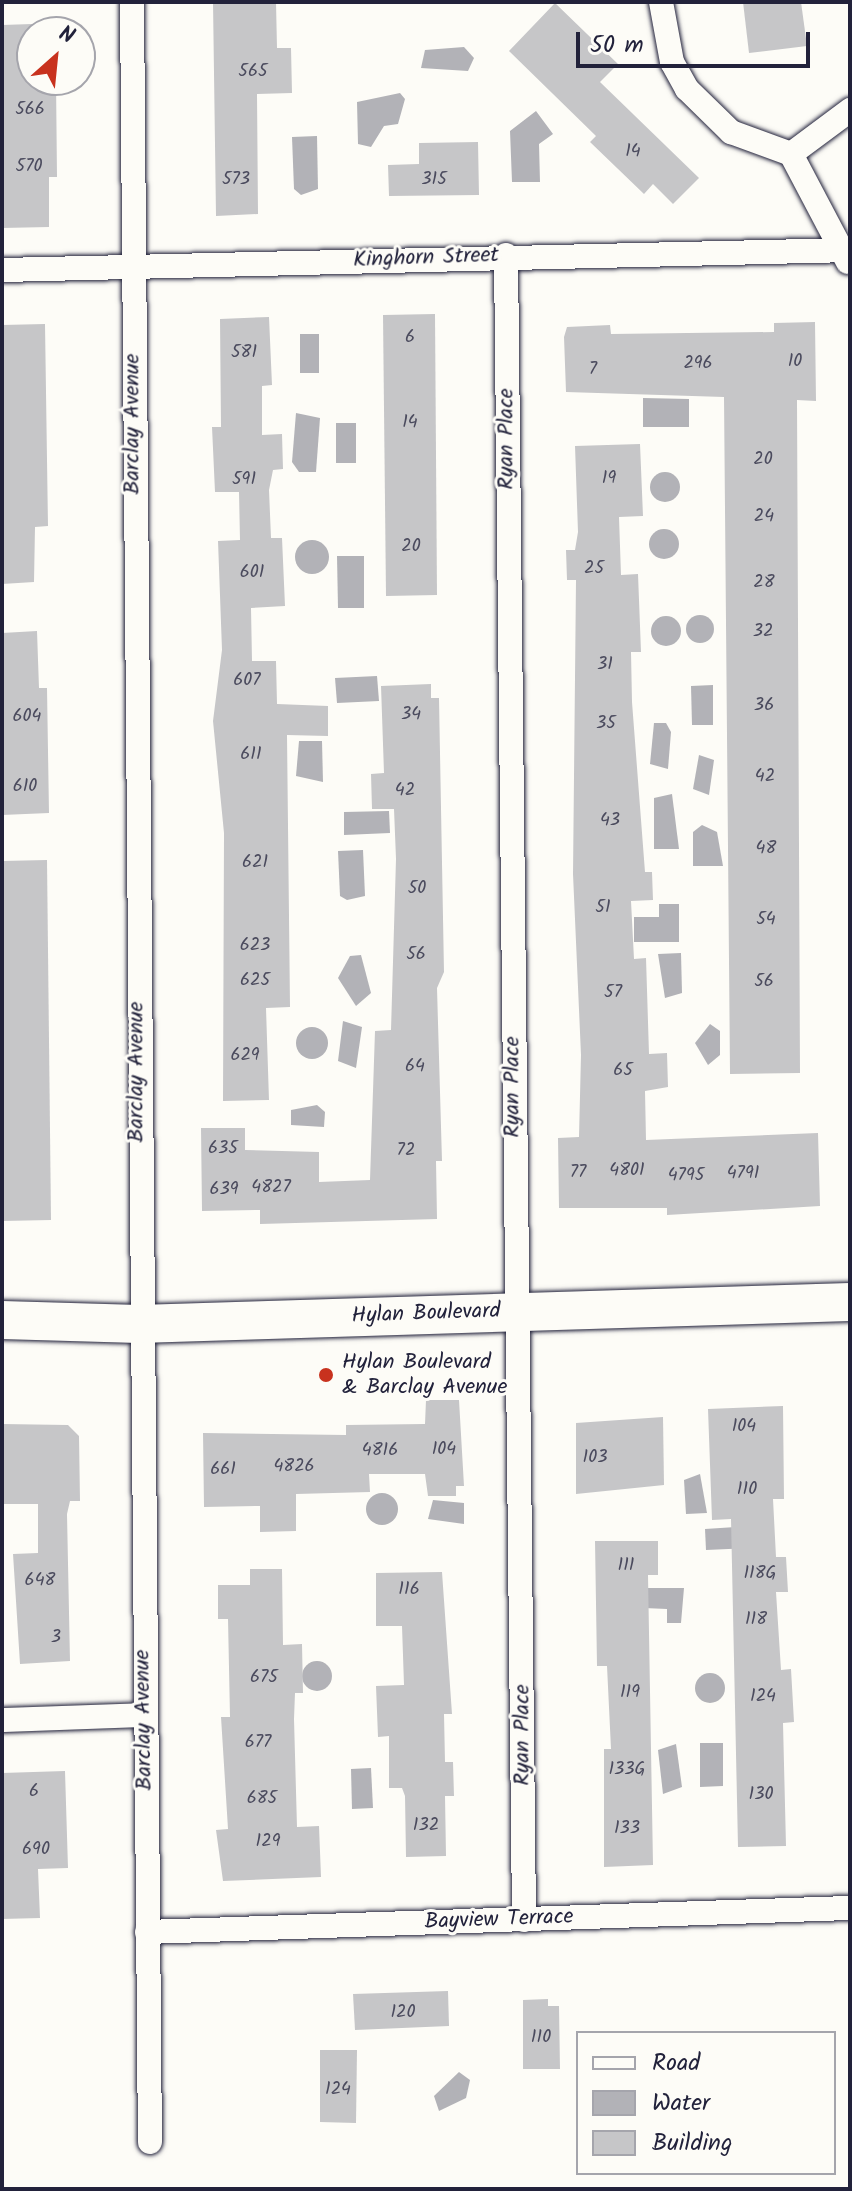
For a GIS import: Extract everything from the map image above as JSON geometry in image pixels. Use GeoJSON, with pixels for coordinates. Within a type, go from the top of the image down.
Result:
{"type":"FeatureCollection","features":[{"type":"Feature","properties":{"kind":"main road","name":"Hylan Boulevard"},"geometry":{"type":"LineString","coordinates":[[2,1320],[139,1324],[850,1302]]}},
{"type":"Feature","properties":{"kind":"street","name":"Barclay Avenue"},"geometry":{"type":"LineString","coordinates":[[132,2],[131,267],[139,1324],[150,2142]]}},
{"type":"Feature","properties":{"kind":"street"},"geometry":{"type":"LineString","coordinates":[[661,2],[672,62],[695,98],[731,132],[791,154],[847,256]]}},
{"type":"Feature","properties":{"kind":"street"},"geometry":{"type":"LineString","coordinates":[[791,154],[850,110]]}},
{"type":"Feature","properties":{"kind":"street","name":"Kinghorn Street"},"geometry":{"type":"LineString","coordinates":[[2,270],[506,255],[847,256]]}},
{"type":"Feature","properties":{"kind":"street","name":"Ryan Place"},"geometry":{"type":"LineString","coordinates":[[506,255],[524,1920]]}},
{"type":"Feature","properties":{"kind":"street"},"geometry":{"type":"LineString","coordinates":[[2,1720],[144,1715]]}},
{"type":"Feature","properties":{"kind":"street","name":"Bayview Terrace"},"geometry":{"type":"LineString","coordinates":[[147,1932],[850,1908]]}},
{"type":"Feature","properties":{"kind":"water"},"geometry":{"type":"Polygon","coordinates":[[[464,47],[474,58],[468,71],[421,68],[425,50],[464,47]]]}},
{"type":"Feature","properties":{"kind":"water"},"geometry":{"type":"Polygon","coordinates":[[[400,93],[405,99],[398,124],[384,126],[371,147],[358,144],[357,102],[400,93]]]}},
{"type":"Feature","properties":{"kind":"water"},"geometry":{"type":"Polygon","coordinates":[[[536,111],[553,134],[539,144],[540,182],[512,182],[510,131],[536,111]]]}},
{"type":"Feature","properties":{"kind":"water"},"geometry":{"type":"Polygon","coordinates":[[[317,136],[318,189],[301,195],[294,189],[292,137],[317,136]]]}},
{"type":"Feature","properties":{"kind":"water"},"geometry":{"type":"Polygon","coordinates":[[[300,334],[319,334],[319,373],[300,373],[300,334]]]}},
{"type":"Feature","properties":{"kind":"water"},"geometry":{"type":"Polygon","coordinates":[[[643,398],[689,399],[689,427],[643,427],[643,398]]]}},
{"type":"Feature","properties":{"kind":"water"},"geometry":{"type":"Polygon","coordinates":[[[296,413],[320,418],[316,472],[299,472],[292,462],[296,413]]]}},
{"type":"Feature","properties":{"kind":"water"},"geometry":{"type":"Polygon","coordinates":[[[336,423],[356,423],[356,463],[336,463],[336,423]]]}},
{"type":"Feature","properties":{"kind":"water"},"geometry":{"type":"Polygon","coordinates":[[[665,472],[675,477],[680,487],[675,497],[665,502],[655,497],[650,487],[655,477],[665,472]]]}},
{"type":"Feature","properties":{"kind":"water"},"geometry":{"type":"Polygon","coordinates":[[[664,529],[675,533],[679,544],[675,555],[664,559],[653,555],[649,544],[653,533],[664,529]]]}},
{"type":"Feature","properties":{"kind":"water"},"geometry":{"type":"Polygon","coordinates":[[[312,540],[324,545],[329,557],[324,569],[312,574],[300,569],[295,557],[300,545],[312,540]]]}},
{"type":"Feature","properties":{"kind":"water"},"geometry":{"type":"Polygon","coordinates":[[[337,556],[364,556],[364,608],[338,608],[337,556]]]}},
{"type":"Feature","properties":{"kind":"water"},"geometry":{"type":"Polygon","coordinates":[[[700,615],[710,619],[714,629],[710,639],[700,643],[690,639],[686,629],[690,619],[700,615]]]}},
{"type":"Feature","properties":{"kind":"water"},"geometry":{"type":"Polygon","coordinates":[[[666,616],[677,620],[681,631],[677,642],[666,646],[655,642],[651,631],[655,620],[666,616]]]}},
{"type":"Feature","properties":{"kind":"water"},"geometry":{"type":"Polygon","coordinates":[[[377,676],[379,701],[337,703],[335,678],[377,676]]]}},
{"type":"Feature","properties":{"kind":"water"},"geometry":{"type":"Polygon","coordinates":[[[713,685],[713,725],[692,725],[691,686],[713,685]]]}},
{"type":"Feature","properties":{"kind":"water"},"geometry":{"type":"Polygon","coordinates":[[[654,723],[666,723],[671,732],[668,769],[650,764],[654,723]]]}},
{"type":"Feature","properties":{"kind":"water"},"geometry":{"type":"Polygon","coordinates":[[[299,741],[322,741],[323,782],[296,776],[299,741]]]}},
{"type":"Feature","properties":{"kind":"water"},"geometry":{"type":"Polygon","coordinates":[[[699,755],[714,760],[709,795],[693,789],[699,755]]]}},
{"type":"Feature","properties":{"kind":"water"},"geometry":{"type":"Polygon","coordinates":[[[672,794],[679,849],[654,849],[654,798],[672,794]]]}},
{"type":"Feature","properties":{"kind":"water"},"geometry":{"type":"Polygon","coordinates":[[[389,811],[390,833],[344,835],[344,812],[389,811]]]}},
{"type":"Feature","properties":{"kind":"water"},"geometry":{"type":"Polygon","coordinates":[[[702,825],[717,832],[723,866],[693,866],[693,832],[702,825]]]}},
{"type":"Feature","properties":{"kind":"water"},"geometry":{"type":"Polygon","coordinates":[[[363,850],[365,896],[347,900],[340,896],[338,851],[363,850]]]}},
{"type":"Feature","properties":{"kind":"water"},"geometry":{"type":"Polygon","coordinates":[[[659,904],[679,904],[679,942],[634,942],[634,917],[659,917],[659,904]]]}},
{"type":"Feature","properties":{"kind":"water"},"geometry":{"type":"Polygon","coordinates":[[[681,953],[682,993],[665,998],[658,954],[681,953]]]}},
{"type":"Feature","properties":{"kind":"water"},"geometry":{"type":"Polygon","coordinates":[[[361,955],[371,993],[356,1006],[338,978],[350,956],[361,955]]]}},
{"type":"Feature","properties":{"kind":"water"},"geometry":{"type":"Polygon","coordinates":[[[343,1021],[362,1027],[356,1068],[338,1061],[343,1021]]]}},
{"type":"Feature","properties":{"kind":"water"},"geometry":{"type":"Polygon","coordinates":[[[710,1024],[720,1031],[720,1055],[708,1065],[695,1043],[710,1024]]]}},
{"type":"Feature","properties":{"kind":"water"},"geometry":{"type":"Polygon","coordinates":[[[312,1027],[324,1031],[328,1043],[324,1055],[312,1059],[300,1055],[296,1043],[300,1031],[312,1027]]]}},
{"type":"Feature","properties":{"kind":"water"},"geometry":{"type":"Polygon","coordinates":[[[317,1105],[325,1112],[324,1127],[291,1125],[291,1110],[317,1105]]]}},
{"type":"Feature","properties":{"kind":"water"},"geometry":{"type":"Polygon","coordinates":[[[700,1474],[707,1513],[686,1514],[684,1480],[700,1474]]]}},
{"type":"Feature","properties":{"kind":"water"},"geometry":{"type":"Polygon","coordinates":[[[382,1493],[393,1498],[398,1509],[393,1520],[382,1525],[371,1520],[366,1509],[371,1498],[382,1493]]]}},
{"type":"Feature","properties":{"kind":"water"},"geometry":{"type":"Polygon","coordinates":[[[433,1500],[464,1503],[464,1524],[428,1519],[433,1500]]]}},
{"type":"Feature","properties":{"kind":"water"},"geometry":{"type":"Polygon","coordinates":[[[751,1526],[751,1548],[706,1550],[705,1529],[751,1526]]]}},
{"type":"Feature","properties":{"kind":"water"},"geometry":{"type":"Polygon","coordinates":[[[644,1588],[684,1588],[681,1623],[667,1623],[667,1609],[644,1608],[644,1588]]]}},
{"type":"Feature","properties":{"kind":"water"},"geometry":{"type":"Polygon","coordinates":[[[317,1661],[328,1665],[332,1676],[328,1687],[317,1691],[306,1687],[302,1676],[306,1665],[317,1661]]]}},
{"type":"Feature","properties":{"kind":"water"},"geometry":{"type":"Polygon","coordinates":[[[710,1673],[721,1677],[725,1688],[721,1699],[710,1703],[699,1699],[695,1688],[699,1677],[710,1673]]]}},
{"type":"Feature","properties":{"kind":"water"},"geometry":{"type":"Polygon","coordinates":[[[700,1743],[723,1743],[723,1786],[700,1787],[700,1743]]]}},
{"type":"Feature","properties":{"kind":"water"},"geometry":{"type":"Polygon","coordinates":[[[676,1744],[682,1787],[663,1794],[658,1750],[676,1744]]]}},
{"type":"Feature","properties":{"kind":"water"},"geometry":{"type":"Polygon","coordinates":[[[371,1768],[373,1808],[352,1809],[351,1769],[371,1768]]]}},
{"type":"Feature","properties":{"kind":"water"},"geometry":{"type":"Polygon","coordinates":[[[459,2072],[470,2080],[466,2098],[439,2111],[434,2096],[459,2072]]]}},
{"type":"Feature","properties":{"kind":"building"},"geometry":{"type":"Polygon","coordinates":[[[213,2],[276,2],[277,48],[291,48],[292,93],[257,94],[258,214],[216,216],[213,2]]]}},
{"type":"Feature","properties":{"kind":"building"},"geometry":{"type":"Polygon","coordinates":[[[743,2],[801,2],[807,46],[749,53],[743,2]]]}},
{"type":"Feature","properties":{"kind":"building"},"geometry":{"type":"Polygon","coordinates":[[[555,3],[618,64],[600,82],[699,178],[673,204],[653,184],[644,194],[590,142],[596,136],[509,51],[555,3]]]}},
{"type":"Feature","properties":{"kind":"building"},"geometry":{"type":"Polygon","coordinates":[[[2,25],[16,25],[16,96],[56,96],[57,177],[49,177],[49,227],[2,228],[2,25]]]}},
{"type":"Feature","properties":{"kind":"building"},"geometry":{"type":"Polygon","coordinates":[[[478,142],[479,195],[389,196],[388,165],[419,164],[419,143],[478,142]]]}},
{"type":"Feature","properties":{"kind":"building"},"geometry":{"type":"Polygon","coordinates":[[[435,314],[437,595],[386,596],[383,315],[435,314]]]}},
{"type":"Feature","properties":{"kind":"building"},"geometry":{"type":"Polygon","coordinates":[[[269,317],[272,385],[262,386],[262,435],[282,434],[283,469],[273,470],[269,490],[271,538],[282,538],[285,606],[251,608],[252,661],[276,661],[277,704],[328,706],[328,736],[287,735],[290,1007],[266,1008],[269,1100],[223,1101],[224,833],[213,721],[222,650],[218,541],[240,540],[239,492],[215,492],[212,427],[221,427],[220,319],[269,317]]]}},
{"type":"Feature","properties":{"kind":"building"},"geometry":{"type":"Polygon","coordinates":[[[815,322],[816,401],[797,400],[800,1073],[730,1074],[724,397],[566,392],[564,337],[567,327],[610,325],[611,334],[774,332],[774,323],[815,322]]]}},
{"type":"Feature","properties":{"kind":"building"},"geometry":{"type":"Polygon","coordinates":[[[45,324],[48,526],[35,527],[34,582],[2,584],[2,325],[45,324]]]}},
{"type":"Feature","properties":{"kind":"building"},"geometry":{"type":"Polygon","coordinates":[[[640,444],[643,516],[619,517],[621,575],[638,574],[641,652],[631,652],[632,702],[645,872],[652,872],[653,900],[631,901],[634,959],[646,958],[649,1054],[667,1053],[668,1087],[645,1091],[646,1140],[818,1133],[820,1206],[667,1215],[667,1208],[559,1208],[558,1138],[579,1137],[581,1055],[573,874],[576,580],[567,580],[566,550],[575,550],[578,532],[575,446],[640,444]]]}},
{"type":"Feature","properties":{"kind":"building"},"geometry":{"type":"Polygon","coordinates":[[[37,631],[39,688],[47,688],[49,813],[2,815],[2,633],[37,631]]]}},
{"type":"Feature","properties":{"kind":"building"},"geometry":{"type":"Polygon","coordinates":[[[431,684],[431,698],[439,698],[444,972],[437,988],[442,1161],[436,1161],[437,1219],[260,1224],[260,1210],[202,1211],[201,1128],[245,1128],[245,1150],[319,1152],[319,1182],[370,1180],[375,1031],[391,1030],[396,859],[394,809],[372,809],[371,774],[384,773],[381,686],[431,684]]]}},
{"type":"Feature","properties":{"kind":"building"},"geometry":{"type":"Polygon","coordinates":[[[47,860],[51,1220],[2,1221],[2,861],[47,860]]]}},
{"type":"Feature","properties":{"kind":"building"},"geometry":{"type":"Polygon","coordinates":[[[426,1400],[459,1400],[464,1486],[456,1486],[456,1496],[428,1496],[425,1474],[369,1474],[370,1492],[296,1494],[296,1531],[260,1532],[260,1506],[204,1507],[203,1433],[346,1435],[346,1425],[425,1424],[426,1400]]]}},
{"type":"Feature","properties":{"kind":"building"},"geometry":{"type":"Polygon","coordinates":[[[783,1406],[784,1499],[773,1499],[776,1557],[786,1557],[788,1592],[776,1592],[781,1670],[791,1669],[794,1722],[783,1723],[786,1846],[738,1847],[731,1519],[712,1520],[708,1409],[783,1406]]]}},
{"type":"Feature","properties":{"kind":"building"},"geometry":{"type":"Polygon","coordinates":[[[663,1417],[664,1485],[576,1494],[576,1423],[663,1417]]]}},
{"type":"Feature","properties":{"kind":"building"},"geometry":{"type":"Polygon","coordinates":[[[2,1424],[68,1425],[79,1436],[80,1501],[70,1501],[67,1514],[70,1661],[20,1664],[13,1554],[38,1553],[38,1504],[2,1504],[2,1424]]]}},
{"type":"Feature","properties":{"kind":"building"},"geometry":{"type":"Polygon","coordinates":[[[595,1541],[658,1541],[658,1575],[648,1575],[653,1865],[604,1867],[604,1749],[611,1749],[607,1666],[597,1666],[595,1541]]]}},
{"type":"Feature","properties":{"kind":"building"},"geometry":{"type":"Polygon","coordinates":[[[250,1569],[282,1569],[283,1645],[302,1644],[303,1693],[295,1693],[294,1719],[297,1827],[319,1826],[321,1877],[223,1881],[216,1830],[228,1829],[221,1717],[230,1717],[228,1619],[218,1619],[218,1585],[250,1585],[250,1569]]]}},
{"type":"Feature","properties":{"kind":"building"},"geometry":{"type":"Polygon","coordinates":[[[442,1572],[452,1714],[444,1714],[445,1762],[453,1762],[454,1796],[445,1796],[446,1856],[406,1857],[405,1796],[402,1788],[389,1788],[389,1736],[378,1737],[376,1686],[404,1685],[402,1626],[376,1626],[376,1573],[442,1572]]]}},
{"type":"Feature","properties":{"kind":"building"},"geometry":{"type":"Polygon","coordinates":[[[65,1771],[68,1868],[38,1869],[40,1918],[2,1919],[2,1773],[65,1771]]]}},
{"type":"Feature","properties":{"kind":"building"},"geometry":{"type":"Polygon","coordinates":[[[448,1991],[449,2026],[355,2030],[353,1994],[448,1991]]]}},
{"type":"Feature","properties":{"kind":"building"},"geometry":{"type":"Polygon","coordinates":[[[548,1999],[548,2006],[559,2006],[560,2069],[523,2069],[523,2000],[548,1999]]]}},
{"type":"Feature","properties":{"kind":"building"},"geometry":{"type":"Polygon","coordinates":[[[320,2050],[357,2050],[356,2123],[320,2122],[320,2050]]]}},
{"type":"Feature","properties":{"kind":"place","name":"Hylan Boulevard & Barclay Avenue"},"geometry":{"type":"Point","coordinates":[326,1375]}}]}
